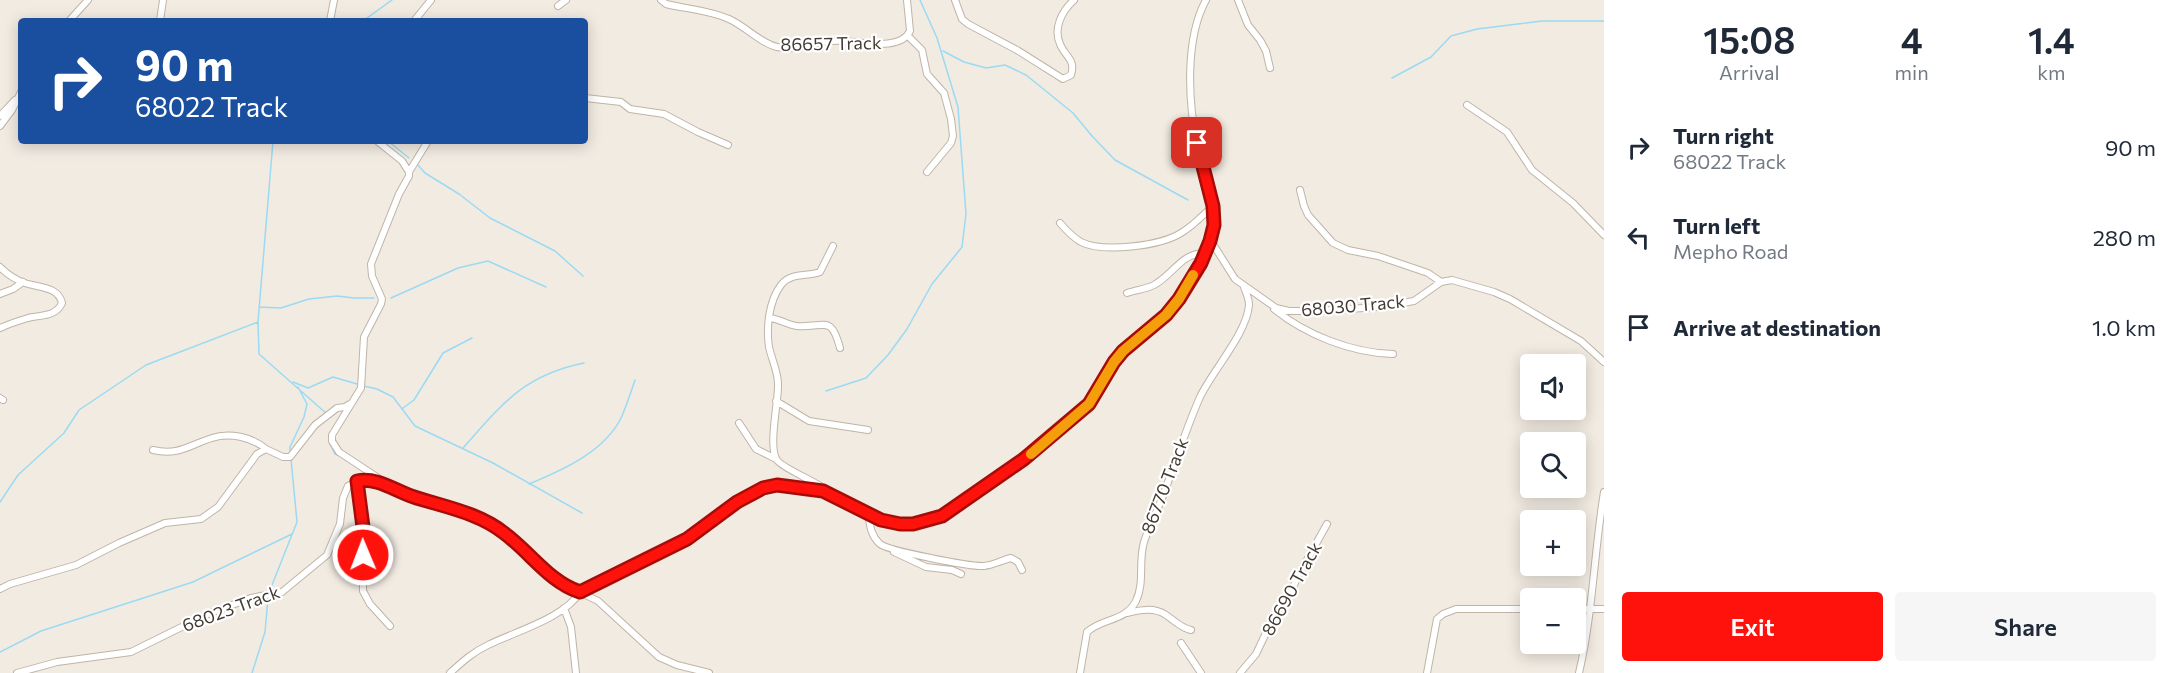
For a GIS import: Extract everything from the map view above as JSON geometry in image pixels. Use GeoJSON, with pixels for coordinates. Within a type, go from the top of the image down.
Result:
{"type":"FeatureCollection","features":[{"type":"Feature","properties":{"kind":"street"},"geometry":{"type":"LineString","coordinates":[[72,18],[88,0]]}},
{"type":"Feature","properties":{"kind":"street"},"geometry":{"type":"LineString","coordinates":[[160,18],[163,0]]}},
{"type":"Feature","properties":{"kind":"street"},"geometry":{"type":"LineString","coordinates":[[331,18],[334,0]]}},
{"type":"Feature","properties":{"kind":"street"},"geometry":{"type":"LineString","coordinates":[[416,18],[431,0]]}},
{"type":"Feature","properties":{"kind":"street"},"geometry":{"type":"LineString","coordinates":[[558,6],[567,0]]}},
{"type":"Feature","properties":{"kind":"street","name":"86657 Track"},"geometry":{"type":"LineString","coordinates":[[664,2],[726,18],[777,47],[802,48],[834,41],[881,44],[908,36],[910,31],[907,0]]}},
{"type":"Feature","properties":{"kind":"street"},"geometry":{"type":"LineString","coordinates":[[955,0],[962,19],[968,24],[1022,53],[1060,78],[1066,79],[1072,72],[1072,62],[1060,45],[1057,31],[1063,13],[1074,0]]}},
{"type":"Feature","properties":{"kind":"street"},"geometry":{"type":"LineString","coordinates":[[739,423],[756,449],[869,514],[900,524],[929,521],[956,507],[1024,459],[1089,404],[1123,351],[1166,315],[1179,299],[1210,241],[1214,225],[1213,206],[1194,127],[1191,81],[1196,22],[1206,0]]}},
{"type":"Feature","properties":{"kind":"street"},"geometry":{"type":"LineString","coordinates":[[1238,0],[1248,25],[1266,51],[1270,68]]}},
{"type":"Feature","properties":{"kind":"street"},"geometry":{"type":"LineString","coordinates":[[908,36],[922,50],[927,74],[944,93],[951,119],[953,136],[951,143],[927,172]]}},
{"type":"Feature","properties":{"kind":"street"},"geometry":{"type":"LineString","coordinates":[[0,116],[18,95]]}},
{"type":"Feature","properties":{"kind":"street"},"geometry":{"type":"LineString","coordinates":[[0,126],[12,110],[18,96]]}},
{"type":"Feature","properties":{"kind":"street"},"geometry":{"type":"LineString","coordinates":[[588,98],[621,102],[634,110],[664,114],[728,145]]}},
{"type":"Feature","properties":{"kind":"street"},"geometry":{"type":"LineString","coordinates":[[1467,105],[1507,132],[1527,164],[1539,178],[1573,203],[1604,235]]}},
{"type":"Feature","properties":{"kind":"street"},"geometry":{"type":"LineString","coordinates":[[381,144],[402,161],[409,172]]}},
{"type":"Feature","properties":{"kind":"street"},"geometry":{"type":"LineString","coordinates":[[386,485],[339,453],[334,447],[332,435],[361,388],[364,337],[381,304],[382,298],[372,276],[370,264],[409,172],[426,144]]}},
{"type":"Feature","properties":{"kind":"street"},"geometry":{"type":"LineString","coordinates":[[1300,190],[1308,215],[1333,243],[1348,250],[1378,256],[1428,273],[1441,282],[1452,280],[1510,299],[1581,341],[1604,362]]}},
{"type":"Feature","properties":{"kind":"street"},"geometry":{"type":"LineString","coordinates":[[1060,223],[1070,234],[1091,245],[1133,247],[1156,243],[1181,233],[1213,206]]}},
{"type":"Feature","properties":{"kind":"street","name":"68030 Track"},"geometry":{"type":"LineString","coordinates":[[1210,241],[1229,272],[1244,286],[1269,305],[1289,311],[1338,311],[1414,301],[1441,282]]}},
{"type":"Feature","properties":{"kind":"street"},"geometry":{"type":"LineString","coordinates":[[776,459],[774,445],[778,377],[769,346],[773,300],[785,280],[796,275],[819,272],[833,246]]}},
{"type":"Feature","properties":{"kind":"street"},"geometry":{"type":"LineString","coordinates":[[1126,292],[1155,284],[1184,258],[1196,253],[1205,253]]}},
{"type":"Feature","properties":{"kind":"street"},"geometry":{"type":"LineString","coordinates":[[0,267],[23,282],[54,291],[61,299],[61,307],[53,313],[0,328]]}},
{"type":"Feature","properties":{"kind":"street"},"geometry":{"type":"LineString","coordinates":[[0,294],[23,282]]}},
{"type":"Feature","properties":{"kind":"street","name":"86770 Track"},"geometry":{"type":"LineString","coordinates":[[1126,613],[1138,594],[1144,542],[1174,461],[1206,386],[1244,323],[1249,306],[1244,286]]}},
{"type":"Feature","properties":{"kind":"street"},"geometry":{"type":"LineString","coordinates":[[1269,305],[1287,319],[1314,333],[1363,351],[1392,354]]}},
{"type":"Feature","properties":{"kind":"street"},"geometry":{"type":"LineString","coordinates":[[770,318],[779,319],[794,326],[830,327],[836,334],[840,348]]}},
{"type":"Feature","properties":{"kind":"street"},"geometry":{"type":"LineString","coordinates":[[776,401],[809,421],[868,430]]}},
{"type":"Feature","properties":{"kind":"street"},"geometry":{"type":"LineString","coordinates":[[153,450],[173,452],[190,448],[218,436],[252,439],[283,457],[291,457],[315,425],[337,408],[352,403]]}},
{"type":"Feature","properties":{"kind":"street"},"geometry":{"type":"LineString","coordinates":[[0,589],[76,565],[165,523],[201,519],[218,507],[252,458],[266,448]]}},
{"type":"Feature","properties":{"kind":"street"},"geometry":{"type":"LineString","coordinates":[[390,626],[370,604],[362,587],[363,527],[357,481],[365,479],[488,522],[516,542],[559,582],[592,597],[606,608],[659,657],[683,670],[709,673]]}},
{"type":"Feature","properties":{"kind":"street","name":"68023 Track"},"geometry":{"type":"LineString","coordinates":[[17,673],[57,662],[131,652],[208,614],[251,598],[282,592],[327,555],[340,524],[345,491],[348,486],[357,481]]}},
{"type":"Feature","properties":{"kind":"street"},"geometry":{"type":"LineString","coordinates":[[450,673],[486,645],[536,623],[575,601],[580,592],[687,539],[737,502],[763,488],[777,485],[797,486],[833,495]]}},
{"type":"Feature","properties":{"kind":"street"},"geometry":{"type":"LineString","coordinates":[[1579,673],[1590,609],[1604,492]]}},
{"type":"Feature","properties":{"kind":"street"},"geometry":{"type":"LineString","coordinates":[[869,514],[877,540],[886,547],[926,567],[952,570],[961,574]]}},
{"type":"Feature","properties":{"kind":"street","name":"86690 Track"},"geometry":{"type":"LineString","coordinates":[[1240,673],[1256,654],[1275,614],[1292,590],[1296,578],[1327,524]]}},
{"type":"Feature","properties":{"kind":"street"},"geometry":{"type":"LineString","coordinates":[[886,547],[942,561],[977,566],[1011,558],[1018,562],[1022,570]]}},
{"type":"Feature","properties":{"kind":"street"},"geometry":{"type":"LineString","coordinates":[[564,608],[571,627],[576,673]]}},
{"type":"Feature","properties":{"kind":"street"},"geometry":{"type":"LineString","coordinates":[[1427,673],[1437,619],[1443,614],[1456,609],[1520,609]]}},
{"type":"Feature","properties":{"kind":"street"},"geometry":{"type":"LineString","coordinates":[[1586,609],[1604,609]]}},
{"type":"Feature","properties":{"kind":"street"},"geometry":{"type":"LineString","coordinates":[[1080,673],[1087,632],[1126,613],[1147,610],[1160,612],[1175,623],[1191,630]]}},
{"type":"Feature","properties":{"kind":"street"},"geometry":{"type":"LineString","coordinates":[[1181,643],[1201,673]]}},
{"type":"Feature","properties":{"kind":"waterway"},"geometry":{"type":"LineString","coordinates":[[367,18],[392,0]]}},
{"type":"Feature","properties":{"kind":"waterway"},"geometry":{"type":"LineString","coordinates":[[826,391],[866,378],[888,355],[907,329],[932,284],[962,247],[966,214],[958,107],[937,38],[920,0]]}},
{"type":"Feature","properties":{"kind":"waterway"},"geometry":{"type":"LineString","coordinates":[[1392,78],[1431,57],[1451,36],[1477,29],[1542,21],[1604,21]]}},
{"type":"Feature","properties":{"kind":"waterway"},"geometry":{"type":"LineString","coordinates":[[943,51],[964,62],[986,68],[1005,65],[1026,75],[1073,113],[1115,160],[1188,200]]}},
{"type":"Feature","properties":{"kind":"waterway"},"geometry":{"type":"LineString","coordinates":[[0,502],[18,475],[64,433],[79,410],[146,365],[258,322],[273,144]]}},
{"type":"Feature","properties":{"kind":"waterway"},"geometry":{"type":"LineString","coordinates":[[392,144],[409,158]]}},
{"type":"Feature","properties":{"kind":"waterway"},"geometry":{"type":"LineString","coordinates":[[417,164],[425,173],[459,194],[490,218],[555,251],[583,276]]}},
{"type":"Feature","properties":{"kind":"waterway"},"geometry":{"type":"LineString","coordinates":[[391,298],[458,268],[488,261],[546,287]]}},
{"type":"Feature","properties":{"kind":"waterway"},"geometry":{"type":"LineString","coordinates":[[259,307],[281,308],[309,299],[337,296],[374,298]]}},
{"type":"Feature","properties":{"kind":"waterway"},"geometry":{"type":"LineString","coordinates":[[258,322],[259,354],[327,414]]}},
{"type":"Feature","properties":{"kind":"waterway"},"geometry":{"type":"LineString","coordinates":[[403,408],[414,400],[443,353],[472,338]]}},
{"type":"Feature","properties":{"kind":"waterway"},"geometry":{"type":"LineString","coordinates":[[463,448],[503,405],[530,384],[545,375],[584,363]]}},
{"type":"Feature","properties":{"kind":"waterway"},"geometry":{"type":"LineString","coordinates":[[293,382],[308,388],[333,377],[357,384]]}},
{"type":"Feature","properties":{"kind":"waterway"},"geometry":{"type":"LineString","coordinates":[[529,484],[569,466],[606,439],[622,416],[635,380]]}},
{"type":"Feature","properties":{"kind":"waterway"},"geometry":{"type":"LineString","coordinates":[[364,386],[377,389],[393,397],[415,426],[493,463],[582,513]]}},
{"type":"Feature","properties":{"kind":"waterway"},"geometry":{"type":"LineString","coordinates":[[290,452],[307,404],[298,387]]}},
{"type":"Feature","properties":{"kind":"waterway"},"geometry":{"type":"LineString","coordinates":[[330,444],[335,454],[340,456]]}},
{"type":"Feature","properties":{"kind":"waterway"},"geometry":{"type":"LineString","coordinates":[[270,590],[297,522],[291,459]]}},
{"type":"Feature","properties":{"kind":"waterway"},"geometry":{"type":"LineString","coordinates":[[0,652],[41,631],[193,582],[292,534]]}},
{"type":"Feature","properties":{"kind":"waterway"},"geometry":{"type":"LineString","coordinates":[[252,673],[265,632],[268,598]]}},
{"type":"Feature","properties":{"kind":"slow traffic"},"geometry":{"type":"LineString","coordinates":[[1031,454],[1089,404],[1114,362],[1123,351],[1166,315],[1179,299],[1193,275]]}},
{"type":"Feature","properties":{"kind":"route"},"geometry":{"type":"LineString","coordinates":[[363,555],[363,527],[357,481],[365,479],[488,522],[516,542],[559,582],[580,592],[670,549],[752,493],[777,485],[823,491],[891,523],[913,524],[942,516],[1024,459],[1080,413],[1096,395],[1114,362],[1123,351],[1166,315],[1179,299],[1201,263],[1214,225],[1208,178],[1197,143]]}}]}
